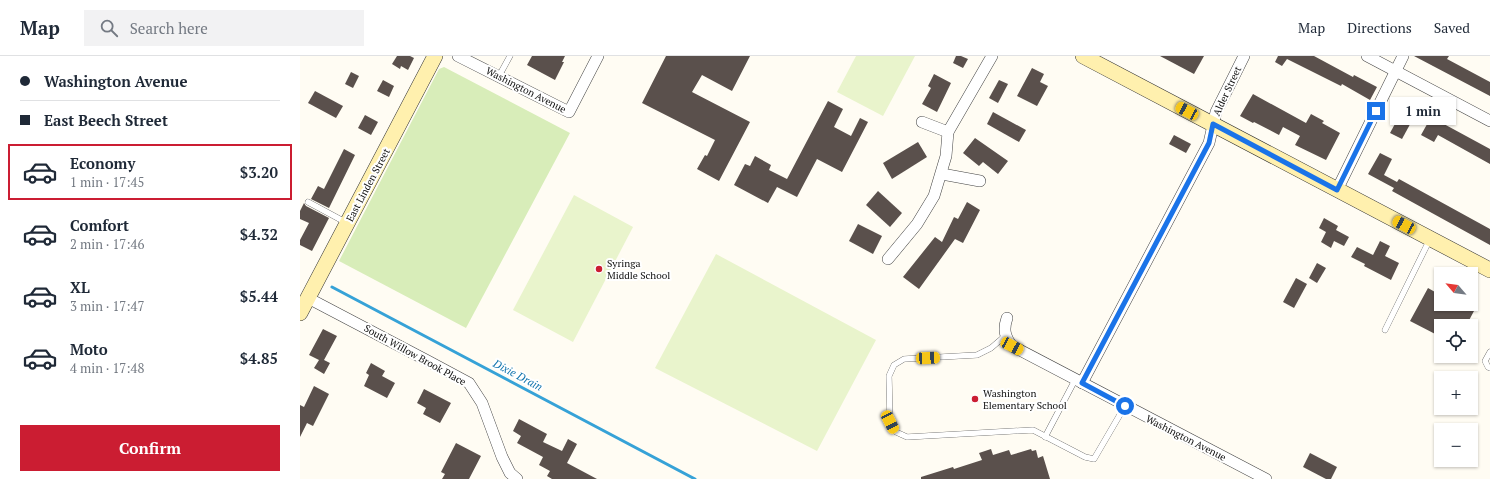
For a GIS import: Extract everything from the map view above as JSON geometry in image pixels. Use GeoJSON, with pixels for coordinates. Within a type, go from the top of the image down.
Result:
{"type":"FeatureCollection","features":[{"type":"Feature","properties":{"kind":"street","name":"East Linden Street"},"geometry":{"type":"LineString","coordinates":[[300,313],[435,56]]}},
{"type":"Feature","properties":{"kind":"street","name":"Washington Avenue"},"geometry":{"type":"LineString","coordinates":[[458,56],[569,112],[598,56]]}},
{"type":"Feature","properties":{"kind":"street"},"geometry":{"type":"LineString","coordinates":[[888,259],[917,224],[934,196],[942,174],[946,156],[948,132],[992,56]]}},
{"type":"Feature","properties":{"kind":"street"},"geometry":{"type":"LineString","coordinates":[[1083,56],[1490,270]]}},
{"type":"Feature","properties":{"kind":"street","name":"Alder Street"},"geometry":{"type":"LineString","coordinates":[[1078,381],[1209,143],[1216,112],[1244,56]]}},
{"type":"Feature","properties":{"kind":"street"},"geometry":{"type":"LineString","coordinates":[[1367,56],[1490,121]]}},
{"type":"Feature","properties":{"kind":"street"},"geometry":{"type":"LineString","coordinates":[[1337,190],[1404,56]]}},
{"type":"Feature","properties":{"kind":"street"},"geometry":{"type":"LineString","coordinates":[[922,122],[948,132]]}},
{"type":"Feature","properties":{"kind":"street"},"geometry":{"type":"LineString","coordinates":[[942,174],[980,182]]}},
{"type":"Feature","properties":{"kind":"street","name":"South Willow Brook Place"},"geometry":{"type":"LineString","coordinates":[[308,298],[469,383],[482,403],[502,457],[510,473],[517,479]]}},
{"type":"Feature","properties":{"kind":"street"},"geometry":{"type":"LineString","coordinates":[[1005,336],[1004,330],[1007,318]]}},
{"type":"Feature","properties":{"kind":"street","name":"Washington Avenue"},"geometry":{"type":"LineString","coordinates":[[1005,336],[1012,346],[1266,479]]}},
{"type":"Feature","properties":{"kind":"lane"},"geometry":{"type":"LineString","coordinates":[[499,76],[510,56]]}},
{"type":"Feature","properties":{"kind":"lane"},"geometry":{"type":"LineString","coordinates":[[308,202],[348,223]]}},
{"type":"Feature","properties":{"kind":"lane"},"geometry":{"type":"LineString","coordinates":[[1385,330],[1431,239]]}},
{"type":"Feature","properties":{"kind":"lane"},"geometry":{"type":"LineString","coordinates":[[1005,336],[991,348],[978,355],[904,359],[894,365],[889,376],[890,422],[896,432],[908,437],[1033,430],[1086,457],[1094,459],[1125,406]]}},
{"type":"Feature","properties":{"kind":"lane"},"geometry":{"type":"LineString","coordinates":[[1490,352],[1485,361],[1490,368]]}},
{"type":"Feature","properties":{"kind":"lane"},"geometry":{"type":"LineString","coordinates":[[1045,437],[1078,381]]}},
{"type":"Feature","properties":{"kind":"green space"},"geometry":{"type":"Polygon","coordinates":[[[856,56],[915,56],[883,116],[837,92],[856,56]]]}},
{"type":"Feature","properties":{"kind":"green space"},"geometry":{"type":"Polygon","coordinates":[[[444,67],[570,133],[466,328],[339,261],[439,69],[444,67]]]}},
{"type":"Feature","properties":{"kind":"green space"},"geometry":{"type":"Polygon","coordinates":[[[574,195],[633,227],[573,342],[513,310],[574,195]]]}},
{"type":"Feature","properties":{"kind":"green space"},"geometry":{"type":"Polygon","coordinates":[[[716,254],[876,340],[817,451],[655,368],[716,254]]]}},
{"type":"Feature","properties":{"kind":"building"},"geometry":{"type":"Polygon","coordinates":[[[397,56],[410,56],[414,58],[408,70],[401,66],[400,69],[392,64],[397,56]]]}},
{"type":"Feature","properties":{"kind":"building"},"geometry":{"type":"Polygon","coordinates":[[[532,56],[565,56],[562,62],[564,62],[555,80],[527,65],[532,56]]]}},
{"type":"Feature","properties":{"kind":"building"},"geometry":{"type":"Polygon","coordinates":[[[666,56],[750,56],[732,91],[702,75],[692,92],[750,122],[719,181],[697,169],[705,155],[707,156],[715,140],[642,103],[666,56]]]}},
{"type":"Feature","properties":{"kind":"building"},"geometry":{"type":"Polygon","coordinates":[[[956,56],[961,56],[968,59],[963,68],[953,63],[956,56]]]}},
{"type":"Feature","properties":{"kind":"building"},"geometry":{"type":"Polygon","coordinates":[[[1160,56],[1204,56],[1194,74],[1160,56]]]}},
{"type":"Feature","properties":{"kind":"building"},"geometry":{"type":"Polygon","coordinates":[[[1278,56],[1314,56],[1353,77],[1354,75],[1377,87],[1370,100],[1342,84],[1341,86],[1287,59],[1282,66],[1275,62],[1278,56]]]}},
{"type":"Feature","properties":{"kind":"building"},"geometry":{"type":"Polygon","coordinates":[[[1414,56],[1449,56],[1447,59],[1490,82],[1490,96],[1414,56]]]}},
{"type":"Feature","properties":{"kind":"building"},"geometry":{"type":"Polygon","coordinates":[[[1032,68],[1044,74],[1040,82],[1048,86],[1037,106],[1017,96],[1032,68]]]}},
{"type":"Feature","properties":{"kind":"building"},"geometry":{"type":"Polygon","coordinates":[[[351,72],[359,76],[353,88],[345,84],[351,72]]]}},
{"type":"Feature","properties":{"kind":"building"},"geometry":{"type":"Polygon","coordinates":[[[934,74],[951,83],[937,112],[922,104],[931,88],[928,86],[934,74]]]}},
{"type":"Feature","properties":{"kind":"building"},"geometry":{"type":"Polygon","coordinates":[[[383,80],[394,86],[389,97],[377,91],[383,80]]]}},
{"type":"Feature","properties":{"kind":"building"},"geometry":{"type":"Polygon","coordinates":[[[999,80],[1008,84],[998,103],[989,98],[999,80]]]}},
{"type":"Feature","properties":{"kind":"building"},"geometry":{"type":"Polygon","coordinates":[[[315,91],[343,106],[336,118],[308,103],[315,91]]]}},
{"type":"Feature","properties":{"kind":"building"},"geometry":{"type":"Polygon","coordinates":[[[1253,94],[1306,123],[1311,114],[1324,121],[1322,123],[1340,133],[1326,160],[1295,145],[1300,136],[1283,127],[1279,135],[1240,116],[1253,94]]]}},
{"type":"Feature","properties":{"kind":"building"},"geometry":{"type":"Polygon","coordinates":[[[828,101],[843,109],[834,127],[851,136],[860,118],[868,122],[842,172],[817,159],[797,197],[777,187],[768,203],[734,185],[745,164],[750,166],[755,156],[771,165],[769,170],[787,179],[828,101]]]}},
{"type":"Feature","properties":{"kind":"building"},"geometry":{"type":"Polygon","coordinates":[[[1402,111],[1414,117],[1402,139],[1390,133],[1402,111]]]}},
{"type":"Feature","properties":{"kind":"building"},"geometry":{"type":"Polygon","coordinates":[[[993,112],[1026,130],[1019,142],[987,124],[993,112]]]}},
{"type":"Feature","properties":{"kind":"building"},"geometry":{"type":"Polygon","coordinates":[[[365,115],[378,122],[371,135],[358,128],[365,115]]]}},
{"type":"Feature","properties":{"kind":"building"},"geometry":{"type":"Polygon","coordinates":[[[1431,117],[1490,149],[1490,164],[1438,135],[1434,142],[1421,135],[1431,117]]]}},
{"type":"Feature","properties":{"kind":"building"},"geometry":{"type":"Polygon","coordinates":[[[1174,135],[1191,144],[1186,153],[1169,144],[1174,135]]]}},
{"type":"Feature","properties":{"kind":"building"},"geometry":{"type":"Polygon","coordinates":[[[975,138],[1008,161],[998,174],[983,162],[979,166],[963,153],[975,138]]]}},
{"type":"Feature","properties":{"kind":"building"},"geometry":{"type":"Polygon","coordinates":[[[918,142],[927,157],[892,179],[883,163],[918,142]]]}},
{"type":"Feature","properties":{"kind":"building"},"geometry":{"type":"Polygon","coordinates":[[[344,149],[355,155],[329,208],[311,199],[318,186],[324,189],[344,149]]]}},
{"type":"Feature","properties":{"kind":"building"},"geometry":{"type":"Polygon","coordinates":[[[1380,153],[1392,159],[1384,175],[1397,182],[1399,179],[1490,229],[1490,245],[1392,191],[1394,188],[1368,174],[1380,153]]]}},
{"type":"Feature","properties":{"kind":"building"},"geometry":{"type":"Polygon","coordinates":[[[878,191],[902,213],[890,227],[866,205],[878,191]]]}},
{"type":"Feature","properties":{"kind":"building"},"geometry":{"type":"Polygon","coordinates":[[[967,202],[980,210],[963,243],[955,239],[919,289],[903,277],[935,237],[942,242],[954,217],[958,219],[967,202]]]}},
{"type":"Feature","properties":{"kind":"building"},"geometry":{"type":"Polygon","coordinates":[[[304,203],[306,206],[329,218],[312,251],[300,245],[300,240],[309,223],[300,219],[300,211],[304,203]]]}},
{"type":"Feature","properties":{"kind":"building"},"geometry":{"type":"Polygon","coordinates":[[[1324,218],[1338,226],[1336,230],[1349,237],[1344,246],[1334,241],[1331,248],[1321,242],[1326,232],[1319,228],[1324,218]]]}},
{"type":"Feature","properties":{"kind":"building"},"geometry":{"type":"Polygon","coordinates":[[[858,224],[882,236],[873,254],[849,241],[858,224]]]}},
{"type":"Feature","properties":{"kind":"building"},"geometry":{"type":"Polygon","coordinates":[[[1380,241],[1390,246],[1385,256],[1399,263],[1391,280],[1364,266],[1365,264],[1351,257],[1357,247],[1373,255],[1380,241]]]}},
{"type":"Feature","properties":{"kind":"building"},"geometry":{"type":"Polygon","coordinates":[[[1317,263],[1326,268],[1317,283],[1309,278],[1317,263]]]}},
{"type":"Feature","properties":{"kind":"building"},"geometry":{"type":"Polygon","coordinates":[[[1296,278],[1307,284],[1294,308],[1283,302],[1296,278]]]}},
{"type":"Feature","properties":{"kind":"building"},"geometry":{"type":"Polygon","coordinates":[[[1428,288],[1434,291],[1434,311],[1474,311],[1470,319],[1434,319],[1434,333],[1410,321],[1428,288]]]}},
{"type":"Feature","properties":{"kind":"building"},"geometry":{"type":"Polygon","coordinates":[[[323,329],[337,336],[324,360],[330,363],[324,374],[314,368],[319,360],[309,355],[323,329]]]}},
{"type":"Feature","properties":{"kind":"building"},"geometry":{"type":"Polygon","coordinates":[[[371,363],[385,371],[382,376],[395,383],[387,398],[364,386],[369,375],[366,373],[371,363]]]}},
{"type":"Feature","properties":{"kind":"building"},"geometry":{"type":"Polygon","coordinates":[[[314,386],[329,394],[313,426],[307,423],[300,437],[300,405],[304,407],[314,386]]]}},
{"type":"Feature","properties":{"kind":"building"},"geometry":{"type":"Polygon","coordinates":[[[424,389],[451,403],[440,423],[423,414],[426,408],[417,403],[424,389]]]}},
{"type":"Feature","properties":{"kind":"building"},"geometry":{"type":"Polygon","coordinates":[[[519,419],[547,434],[543,442],[562,451],[568,439],[577,444],[567,463],[597,479],[552,479],[547,476],[550,471],[539,465],[543,457],[517,443],[521,436],[513,431],[519,419]]]}},
{"type":"Feature","properties":{"kind":"building"},"geometry":{"type":"Polygon","coordinates":[[[456,443],[481,456],[469,479],[442,479],[445,474],[441,472],[456,443]]]}},
{"type":"Feature","properties":{"kind":"building"},"geometry":{"type":"Polygon","coordinates":[[[991,449],[993,455],[1009,450],[1011,455],[1031,449],[1032,451],[1036,450],[1038,458],[1043,456],[1050,479],[921,479],[921,477],[953,467],[954,469],[982,460],[979,453],[991,449]]]}},
{"type":"Feature","properties":{"kind":"building"},"geometry":{"type":"Polygon","coordinates":[[[1310,453],[1337,467],[1331,479],[1326,479],[1303,467],[1310,453]]]}},
{"type":"Feature","properties":{"kind":"waterway","name":"Dixie Drain"},"geometry":{"type":"LineString","coordinates":[[332,287],[695,479]]}},
{"type":"Feature","properties":{"kind":"place","name":"Syringa Middle School"},"geometry":{"type":"Point","coordinates":[599,269]}},
{"type":"Feature","properties":{"kind":"place","name":"Washington Elementary School"},"geometry":{"type":"Point","coordinates":[975,399]}},
{"type":"Feature","properties":{"kind":"route"},"geometry":{"type":"LineString","coordinates":[[1125,406],[1082,383],[1209,143],[1213,124],[1337,190],[1376,111]]}}]}
